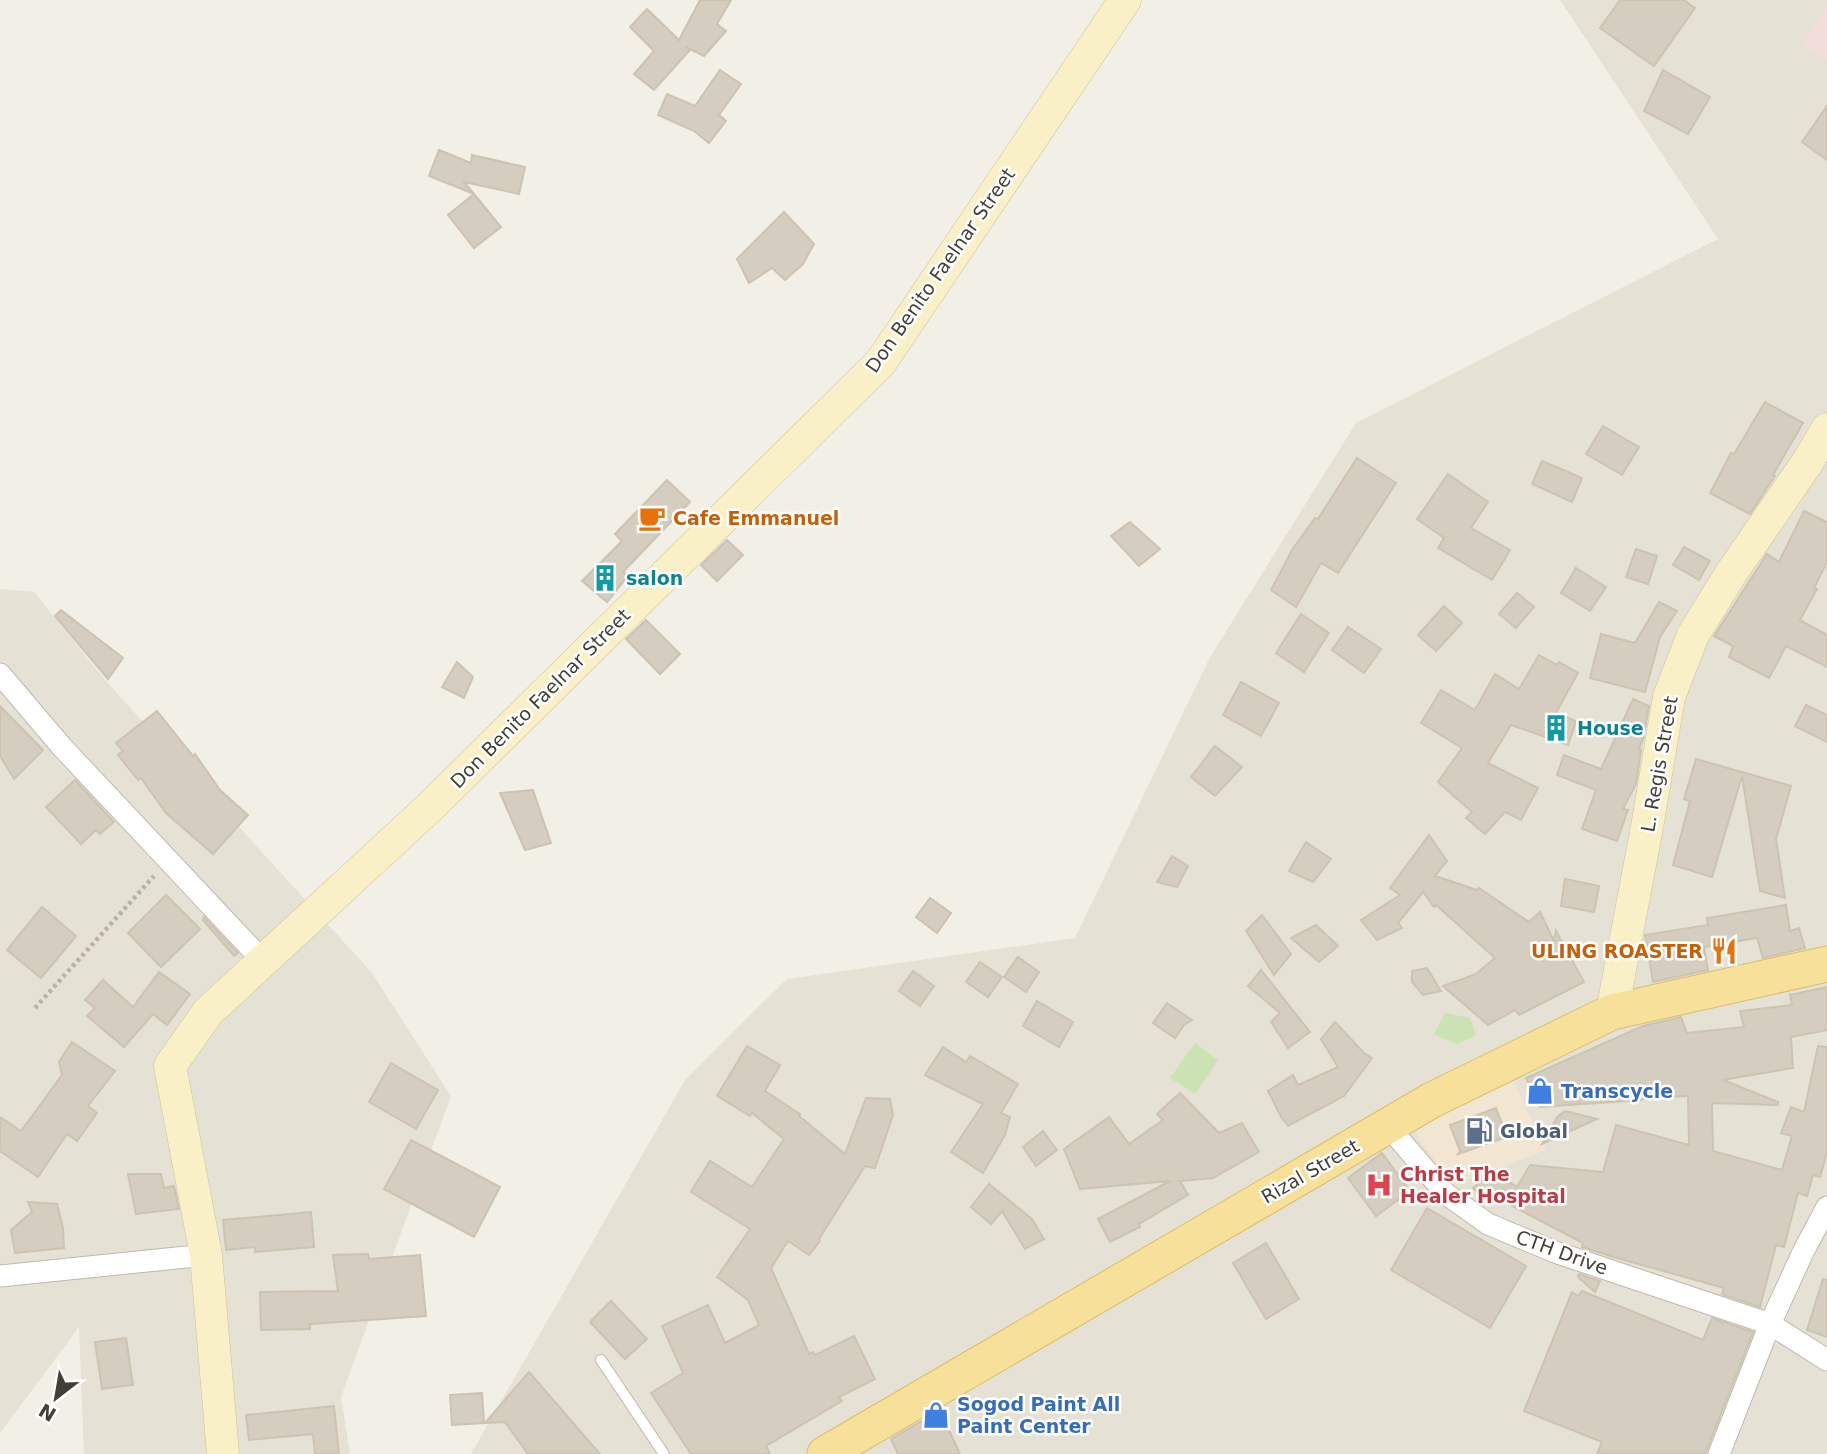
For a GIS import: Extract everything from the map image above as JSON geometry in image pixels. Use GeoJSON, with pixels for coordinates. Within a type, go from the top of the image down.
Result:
{"type":"FeatureCollection","features":[{"type":"Feature","properties":{"kind":"main road","name":"Rizal Street"},"geometry":{"type":"LineString","coordinates":[[825,1454],[1432,1100],[1612,1012],[1827,964]]}},
{"type":"Feature","properties":{"kind":"street","name":"Don Benito Faelnar Street"},"geometry":{"type":"LineString","coordinates":[[223,1454],[206,1255],[170,1066],[208,1012],[431,806],[881,362],[1125,0]]}},
{"type":"Feature","properties":{"kind":"street","name":"L. Regis Street"},"geometry":{"type":"LineString","coordinates":[[1612,1012],[1669,696],[1693,635],[1827,429]]}},
{"type":"Feature","properties":{"kind":"street"},"geometry":{"type":"LineString","coordinates":[[0,674],[62,747],[263,961]]}},
{"type":"Feature","properties":{"kind":"street","name":"CTH Drive"},"geometry":{"type":"LineString","coordinates":[[1388,1126],[1446,1194],[1488,1224],[1555,1252],[1770,1324],[1827,1360]]}},
{"type":"Feature","properties":{"kind":"street"},"geometry":{"type":"LineString","coordinates":[[1719,1454],[1770,1324],[1827,1207]]}},
{"type":"Feature","properties":{"kind":"street"},"geometry":{"type":"LineString","coordinates":[[0,1276],[206,1255]]}},
{"type":"Feature","properties":{"kind":"lane"},"geometry":{"type":"LineString","coordinates":[[601,1360],[664,1454]]}},
{"type":"Feature","properties":{"kind":"path"},"geometry":{"type":"LineString","coordinates":[[35,1008],[169,860]]}},
{"type":"Feature","properties":{"kind":"shaded area"},"geometry":{"type":"Polygon","coordinates":[[[1560,0],[1827,0],[1827,1454],[471,1454],[685,1080],[787,979],[1075,938],[1210,657],[1356,423],[1718,239],[1560,0]]]}},
{"type":"Feature","properties":{"kind":"shaded area"},"geometry":{"type":"Polygon","coordinates":[[[1827,6],[1827,61],[1802,44],[1827,6]]]}},
{"type":"Feature","properties":{"kind":"shaded area"},"geometry":{"type":"Polygon","coordinates":[[[0,589],[34,592],[105,680],[372,973],[451,1096],[341,1397],[350,1454],[84,1454],[79,1327],[0,1433],[0,589]]]}},
{"type":"Feature","properties":{"kind":"shaded area"},"geometry":{"type":"Polygon","coordinates":[[[1513,1080],[1546,1150],[1453,1186],[1409,1124],[1513,1080]]]}},
{"type":"Feature","properties":{"kind":"green space"},"geometry":{"type":"Polygon","coordinates":[[[1445,1013],[1470,1018],[1476,1035],[1457,1044],[1434,1034],[1445,1013]]]}},
{"type":"Feature","properties":{"kind":"green space"},"geometry":{"type":"Polygon","coordinates":[[[1195,1043],[1218,1060],[1195,1094],[1170,1078],[1195,1043]]]}},
{"type":"Feature","properties":{"kind":"building"},"geometry":{"type":"Polygon","coordinates":[[[700,0],[731,0],[717,24],[726,31],[704,56],[686,47],[690,50],[654,90],[634,74],[654,51],[630,27],[647,9],[679,40],[700,0]]]}},
{"type":"Feature","properties":{"kind":"building"},"geometry":{"type":"Polygon","coordinates":[[[1620,0],[1684,0],[1695,8],[1654,66],[1600,28],[1620,0]]]}},
{"type":"Feature","properties":{"kind":"building"},"geometry":{"type":"Polygon","coordinates":[[[720,70],[741,84],[719,115],[726,121],[709,143],[694,131],[658,115],[667,94],[695,106],[720,70]]]}},
{"type":"Feature","properties":{"kind":"building"},"geometry":{"type":"Polygon","coordinates":[[[1663,70],[1710,97],[1688,134],[1644,111],[1663,70]]]}},
{"type":"Feature","properties":{"kind":"building"},"geometry":{"type":"Polygon","coordinates":[[[1827,106],[1827,160],[1802,142],[1827,106]]]}},
{"type":"Feature","properties":{"kind":"building"},"geometry":{"type":"Polygon","coordinates":[[[439,150],[471,163],[472,155],[525,167],[519,194],[464,182],[474,194],[429,176],[439,150]]]}},
{"type":"Feature","properties":{"kind":"building"},"geometry":{"type":"Polygon","coordinates":[[[474,194],[501,227],[474,248],[448,215],[474,194]]]}},
{"type":"Feature","properties":{"kind":"building"},"geometry":{"type":"Polygon","coordinates":[[[784,212],[814,244],[803,264],[785,280],[772,268],[749,283],[737,259],[784,212]]]}},
{"type":"Feature","properties":{"kind":"building"},"geometry":{"type":"Polygon","coordinates":[[[1765,402],[1803,423],[1773,475],[1775,476],[1750,514],[1710,493],[1731,453],[1734,454],[1765,402]]]}},
{"type":"Feature","properties":{"kind":"building"},"geometry":{"type":"Polygon","coordinates":[[[1603,426],[1639,447],[1622,475],[1586,454],[1603,426]]]}},
{"type":"Feature","properties":{"kind":"building"},"geometry":{"type":"Polygon","coordinates":[[[1357,458],[1396,483],[1338,573],[1321,563],[1296,607],[1271,590],[1292,550],[1315,518],[1318,519],[1357,458]]]}},
{"type":"Feature","properties":{"kind":"building"},"geometry":{"type":"Polygon","coordinates":[[[1542,461],[1582,478],[1572,502],[1532,484],[1542,461]]]}},
{"type":"Feature","properties":{"kind":"building"},"geometry":{"type":"Polygon","coordinates":[[[1448,474],[1488,502],[1471,528],[1510,550],[1492,580],[1438,548],[1444,538],[1417,519],[1448,474]]]}},
{"type":"Feature","properties":{"kind":"building","name":"Cafe Emmanuel"},"geometry":{"type":"Polygon","coordinates":[[[667,480],[690,502],[623,572],[628,576],[607,602],[582,581],[622,541],[615,534],[667,480]]]}},
{"type":"Feature","properties":{"kind":"building"},"geometry":{"type":"Polygon","coordinates":[[[1804,511],[1827,522],[1827,562],[1814,588],[1817,589],[1800,620],[1827,635],[1827,667],[1786,646],[1769,678],[1729,657],[1733,646],[1714,636],[1767,554],[1779,562],[1804,511]]]}},
{"type":"Feature","properties":{"kind":"building"},"geometry":{"type":"Polygon","coordinates":[[[1130,522],[1160,549],[1139,566],[1111,536],[1130,522]]]}},
{"type":"Feature","properties":{"kind":"building"},"geometry":{"type":"Polygon","coordinates":[[[727,540],[743,555],[717,581],[701,565],[727,540]]]}},
{"type":"Feature","properties":{"kind":"building"},"geometry":{"type":"Polygon","coordinates":[[[1684,547],[1710,561],[1699,580],[1673,565],[1684,547]]]}},
{"type":"Feature","properties":{"kind":"building"},"geometry":{"type":"Polygon","coordinates":[[[1636,549],[1657,556],[1648,584],[1626,577],[1636,549]]]}},
{"type":"Feature","properties":{"kind":"building"},"geometry":{"type":"Polygon","coordinates":[[[1576,568],[1606,587],[1590,611],[1561,593],[1576,568]]]}},
{"type":"Feature","properties":{"kind":"building"},"geometry":{"type":"Polygon","coordinates":[[[1517,593],[1534,607],[1516,628],[1499,614],[1517,593]]]}},
{"type":"Feature","properties":{"kind":"building"},"geometry":{"type":"Polygon","coordinates":[[[1659,602],[1677,611],[1660,637],[1645,692],[1590,678],[1601,634],[1635,643],[1659,602]]]}},
{"type":"Feature","properties":{"kind":"building"},"geometry":{"type":"Polygon","coordinates":[[[1444,606],[1462,623],[1436,651],[1418,635],[1444,606]]]}},
{"type":"Feature","properties":{"kind":"building"},"geometry":{"type":"Polygon","coordinates":[[[61,610],[123,658],[108,679],[55,616],[61,610]]]}},
{"type":"Feature","properties":{"kind":"building"},"geometry":{"type":"Polygon","coordinates":[[[1301,614],[1329,633],[1304,672],[1276,653],[1301,614]]]}},
{"type":"Feature","properties":{"kind":"building"},"geometry":{"type":"Polygon","coordinates":[[[646,620],[680,654],[660,674],[626,639],[646,620]]]}},
{"type":"Feature","properties":{"kind":"building"},"geometry":{"type":"Polygon","coordinates":[[[1348,627],[1381,649],[1364,673],[1332,650],[1348,627]]]}},
{"type":"Feature","properties":{"kind":"building"},"geometry":{"type":"Polygon","coordinates":[[[1539,655],[1578,673],[1556,713],[1576,721],[1568,745],[1511,725],[1488,763],[1538,788],[1521,820],[1505,812],[1485,834],[1466,818],[1472,812],[1438,782],[1462,748],[1421,723],[1441,690],[1475,710],[1495,674],[1519,689],[1539,655]]]}},
{"type":"Feature","properties":{"kind":"building"},"geometry":{"type":"Polygon","coordinates":[[[457,662],[473,677],[464,698],[442,687],[457,662]]]}},
{"type":"Feature","properties":{"kind":"building"},"geometry":{"type":"Polygon","coordinates":[[[1241,682],[1279,703],[1261,736],[1223,715],[1241,682]]]}},
{"type":"Feature","properties":{"kind":"building"},"geometry":{"type":"Polygon","coordinates":[[[1633,699],[1649,706],[1639,749],[1636,784],[1623,809],[1628,810],[1617,841],[1582,829],[1596,790],[1557,775],[1564,755],[1601,769],[1633,699]]]}},
{"type":"Feature","properties":{"kind":"building"},"geometry":{"type":"Polygon","coordinates":[[[1806,705],[1827,715],[1827,742],[1795,726],[1806,705]]]}},
{"type":"Feature","properties":{"kind":"building"},"geometry":{"type":"Polygon","coordinates":[[[0,706],[43,750],[14,779],[0,756],[0,706]]]}},
{"type":"Feature","properties":{"kind":"building"},"geometry":{"type":"Polygon","coordinates":[[[157,711],[193,756],[195,754],[220,790],[248,815],[213,854],[166,813],[141,778],[138,780],[118,755],[123,751],[116,743],[157,711]]]}},
{"type":"Feature","properties":{"kind":"building"},"geometry":{"type":"Polygon","coordinates":[[[1215,746],[1242,767],[1215,796],[1191,777],[1215,746]]]}},
{"type":"Feature","properties":{"kind":"building"},"geometry":{"type":"Polygon","coordinates":[[[1696,759],[1791,786],[1776,839],[1785,898],[1760,891],[1742,776],[1712,877],[1673,865],[1690,801],[1684,799],[1696,759]]]}},
{"type":"Feature","properties":{"kind":"building"},"geometry":{"type":"Polygon","coordinates":[[[75,780],[114,822],[100,834],[96,830],[81,844],[46,807],[75,780]]]}},
{"type":"Feature","properties":{"kind":"building"},"geometry":{"type":"Polygon","coordinates":[[[533,790],[551,843],[525,850],[500,793],[533,790]]]}},
{"type":"Feature","properties":{"kind":"building"},"geometry":{"type":"Polygon","coordinates":[[[1429,835],[1447,861],[1435,876],[1477,890],[1479,888],[1529,922],[1540,912],[1554,941],[1556,931],[1584,982],[1519,1015],[1515,1010],[1488,1025],[1443,986],[1476,974],[1495,958],[1436,905],[1434,907],[1423,892],[1398,923],[1402,928],[1377,940],[1361,920],[1400,895],[1390,888],[1429,835]]]}},
{"type":"Feature","properties":{"kind":"building"},"geometry":{"type":"Polygon","coordinates":[[[1306,842],[1331,859],[1313,882],[1289,871],[1306,842]]]}},
{"type":"Feature","properties":{"kind":"building"},"geometry":{"type":"Polygon","coordinates":[[[1172,856],[1188,866],[1177,887],[1157,882],[1172,856]]]}},
{"type":"Feature","properties":{"kind":"building"},"geometry":{"type":"Polygon","coordinates":[[[1565,879],[1599,886],[1594,912],[1561,906],[1565,879]]]}},
{"type":"Feature","properties":{"kind":"building"},"geometry":{"type":"Polygon","coordinates":[[[166,895],[200,929],[161,967],[128,933],[166,895]]]}},
{"type":"Feature","properties":{"kind":"building"},"geometry":{"type":"Polygon","coordinates":[[[930,898],[951,913],[937,933],[916,917],[930,898]]]}},
{"type":"Feature","properties":{"kind":"building"},"geometry":{"type":"Polygon","coordinates":[[[1786,905],[1790,931],[1799,928],[1805,948],[1763,958],[1757,938],[1704,947],[1708,970],[1653,982],[1645,935],[1708,925],[1707,918],[1786,905]]]}},
{"type":"Feature","properties":{"kind":"building"},"geometry":{"type":"Polygon","coordinates":[[[42,907],[76,936],[41,978],[7,950],[42,907]]]}},
{"type":"Feature","properties":{"kind":"building"},"geometry":{"type":"Polygon","coordinates":[[[1262,915],[1291,954],[1274,975],[1246,931],[1262,915]]]}},
{"type":"Feature","properties":{"kind":"building"},"geometry":{"type":"Polygon","coordinates":[[[204,917],[238,953],[234,956],[203,920],[204,917]]]}},
{"type":"Feature","properties":{"kind":"building"},"geometry":{"type":"Polygon","coordinates":[[[1316,925],[1338,946],[1319,962],[1291,938],[1316,925]]]}},
{"type":"Feature","properties":{"kind":"building"},"geometry":{"type":"Polygon","coordinates":[[[1018,957],[1039,972],[1026,992],[1004,977],[1018,957]]]}},
{"type":"Feature","properties":{"kind":"building"},"geometry":{"type":"Polygon","coordinates":[[[980,962],[1002,977],[988,997],[966,982],[980,962]]]}},
{"type":"Feature","properties":{"kind":"building"},"geometry":{"type":"Polygon","coordinates":[[[1427,968],[1441,991],[1423,995],[1412,982],[1412,971],[1427,968]]]}},
{"type":"Feature","properties":{"kind":"building"},"geometry":{"type":"Polygon","coordinates":[[[1261,970],[1310,1032],[1288,1048],[1271,1022],[1280,1013],[1248,986],[1261,970]]]}},
{"type":"Feature","properties":{"kind":"building"},"geometry":{"type":"Polygon","coordinates":[[[913,971],[934,986],[920,1006],[899,991],[913,971]]]}},
{"type":"Feature","properties":{"kind":"building"},"geometry":{"type":"Polygon","coordinates":[[[159,972],[190,994],[167,1025],[153,1014],[124,1047],[87,1016],[95,1008],[85,1000],[103,980],[133,1007],[159,972]]]}},
{"type":"Feature","properties":{"kind":"building"},"geometry":{"type":"Polygon","coordinates":[[[1827,987],[1827,1030],[1791,1037],[1793,1068],[1723,1080],[1778,1102],[1778,1105],[1712,1103],[1713,1151],[1782,1170],[1792,1136],[1781,1133],[1791,1107],[1804,1112],[1818,1046],[1827,1047],[1827,1152],[1820,1177],[1813,1175],[1807,1196],[1798,1193],[1784,1247],[1776,1245],[1760,1307],[1722,1294],[1724,1288],[1582,1247],[1583,1243],[1495,1197],[1490,1203],[1473,1188],[1494,1171],[1517,1187],[1530,1165],[1603,1172],[1616,1125],[1689,1145],[1688,1096],[1670,1097],[1669,1087],[1641,1100],[1540,1107],[1526,1078],[1643,1026],[1681,1017],[1687,1033],[1744,1027],[1740,1011],[1792,1005],[1790,995],[1827,987]]]}},
{"type":"Feature","properties":{"kind":"building"},"geometry":{"type":"Polygon","coordinates":[[[1037,1001],[1073,1022],[1059,1047],[1023,1026],[1037,1001]]]}},
{"type":"Feature","properties":{"kind":"building"},"geometry":{"type":"Polygon","coordinates":[[[1167,1003],[1192,1020],[1184,1025],[1175,1038],[1153,1023],[1167,1003]]]}},
{"type":"Feature","properties":{"kind":"building"},"geometry":{"type":"Polygon","coordinates":[[[1335,1022],[1372,1058],[1344,1096],[1288,1126],[1268,1091],[1293,1075],[1298,1085],[1338,1067],[1321,1039],[1335,1022]]]}},
{"type":"Feature","properties":{"kind":"building"},"geometry":{"type":"Polygon","coordinates":[[[72,1042],[115,1071],[88,1106],[97,1113],[77,1141],[67,1134],[38,1177],[0,1151],[0,1117],[21,1131],[62,1075],[59,1062],[72,1042]]]}},
{"type":"Feature","properties":{"kind":"building"},"geometry":{"type":"Polygon","coordinates":[[[747,1046],[780,1065],[765,1091],[800,1114],[799,1116],[845,1154],[866,1098],[890,1099],[893,1115],[875,1168],[865,1166],[809,1255],[788,1241],[771,1268],[809,1354],[813,1352],[815,1355],[854,1336],[875,1379],[839,1397],[842,1401],[766,1446],[770,1454],[691,1454],[651,1393],[683,1373],[662,1326],[708,1305],[725,1343],[759,1325],[748,1300],[717,1277],[750,1229],[691,1192],[710,1161],[752,1187],[784,1139],[752,1113],[750,1116],[717,1096],[747,1046]]]}},
{"type":"Feature","properties":{"kind":"building"},"geometry":{"type":"Polygon","coordinates":[[[943,1047],[966,1062],[970,1056],[1018,1084],[1001,1113],[1010,1117],[1005,1135],[983,1173],[951,1152],[983,1104],[925,1075],[943,1047]]]}},
{"type":"Feature","properties":{"kind":"building"},"geometry":{"type":"Polygon","coordinates":[[[391,1063],[438,1090],[416,1129],[369,1102],[391,1063]]]}},
{"type":"Feature","properties":{"kind":"building"},"geometry":{"type":"Polygon","coordinates":[[[1180,1093],[1219,1133],[1242,1123],[1259,1152],[1213,1178],[1180,1181],[1188,1195],[1139,1224],[1140,1227],[1110,1242],[1098,1219],[1170,1181],[1080,1189],[1064,1149],[1109,1117],[1129,1144],[1163,1120],[1157,1114],[1180,1093]]]}},
{"type":"Feature","properties":{"kind":"building","name":"Global"},"geometry":{"type":"Polygon","coordinates":[[[1496,1108],[1507,1137],[1458,1154],[1460,1151],[1450,1125],[1496,1108]]]}},
{"type":"Feature","properties":{"kind":"building"},"geometry":{"type":"Polygon","coordinates":[[[1565,1111],[1597,1119],[1542,1144],[1558,1116],[1565,1111]]]}},
{"type":"Feature","properties":{"kind":"building"},"geometry":{"type":"Polygon","coordinates":[[[1043,1131],[1057,1150],[1036,1166],[1023,1147],[1043,1131]]]}},
{"type":"Feature","properties":{"kind":"building"},"geometry":{"type":"Polygon","coordinates":[[[411,1140],[500,1187],[474,1237],[384,1189],[411,1140]]]}},
{"type":"Feature","properties":{"kind":"building","name":"Christ The Healer Hospital"},"geometry":{"type":"Polygon","coordinates":[[[1382,1153],[1410,1191],[1376,1216],[1348,1178],[1382,1153]]]}},
{"type":"Feature","properties":{"kind":"building"},"geometry":{"type":"Polygon","coordinates":[[[128,1174],[161,1174],[164,1188],[174,1186],[179,1209],[136,1214],[128,1174]]]}},
{"type":"Feature","properties":{"kind":"building"},"geometry":{"type":"Polygon","coordinates":[[[989,1184],[1032,1219],[1044,1239],[1025,1249],[1002,1211],[991,1224],[971,1207],[989,1184]]]}},
{"type":"Feature","properties":{"kind":"building"},"geometry":{"type":"Polygon","coordinates":[[[28,1202],[57,1204],[63,1228],[64,1248],[15,1253],[11,1230],[32,1212],[28,1202]]]}},
{"type":"Feature","properties":{"kind":"building"},"geometry":{"type":"Polygon","coordinates":[[[1427,1208],[1526,1266],[1490,1328],[1391,1270],[1427,1208]]]}},
{"type":"Feature","properties":{"kind":"building"},"geometry":{"type":"Polygon","coordinates":[[[311,1212],[314,1247],[255,1252],[255,1247],[226,1250],[223,1220],[311,1212]]]}},
{"type":"Feature","properties":{"kind":"building"},"geometry":{"type":"Polygon","coordinates":[[[1266,1243],[1299,1299],[1266,1319],[1233,1263],[1266,1243]]]}},
{"type":"Feature","properties":{"kind":"building"},"geometry":{"type":"Polygon","coordinates":[[[368,1254],[369,1259],[420,1255],[426,1316],[310,1324],[310,1329],[261,1330],[260,1292],[338,1291],[333,1255],[368,1254]]]}},
{"type":"Feature","properties":{"kind":"building"},"geometry":{"type":"Polygon","coordinates":[[[1579,1274],[1600,1281],[1595,1292],[1578,1277],[1579,1274]]]}},
{"type":"Feature","properties":{"kind":"building"},"geometry":{"type":"Polygon","coordinates":[[[1823,1279],[1827,1280],[1827,1337],[1807,1330],[1823,1279]]]}},
{"type":"Feature","properties":{"kind":"building"},"geometry":{"type":"Polygon","coordinates":[[[1582,1291],[1703,1340],[1712,1318],[1753,1332],[1705,1454],[1597,1454],[1602,1442],[1524,1411],[1572,1292],[1578,1296],[1582,1291]]]}},
{"type":"Feature","properties":{"kind":"building"},"geometry":{"type":"Polygon","coordinates":[[[611,1301],[647,1339],[625,1359],[590,1322],[611,1301]]]}},
{"type":"Feature","properties":{"kind":"building"},"geometry":{"type":"Polygon","coordinates":[[[126,1338],[133,1385],[102,1389],[95,1342],[126,1338]]]}},
{"type":"Feature","properties":{"kind":"building"},"geometry":{"type":"Polygon","coordinates":[[[529,1372],[600,1454],[528,1454],[505,1422],[485,1423],[529,1372]]]}},
{"type":"Feature","properties":{"kind":"building"},"geometry":{"type":"Polygon","coordinates":[[[482,1393],[484,1423],[452,1425],[450,1395],[482,1393]]]}},
{"type":"Feature","properties":{"kind":"building"},"geometry":{"type":"Polygon","coordinates":[[[334,1406],[339,1454],[315,1454],[313,1434],[249,1440],[246,1415],[334,1406]]]}},
{"type":"Feature","properties":{"kind":"building"},"geometry":{"type":"Polygon","coordinates":[[[943,1417],[960,1454],[898,1454],[891,1439],[920,1422],[943,1417]]]}},
{"type":"Feature","properties":{"kind":"place","name":"Cafe Emmanuel"},"geometry":{"type":"Point","coordinates":[652,518]}},
{"type":"Feature","properties":{"kind":"place","name":"salon"},"geometry":{"type":"Point","coordinates":[605,578]}},
{"type":"Feature","properties":{"kind":"place","name":"House"},"geometry":{"type":"Point","coordinates":[1556,728]}},
{"type":"Feature","properties":{"kind":"place","name":"ULING ROASTER"},"geometry":{"type":"Point","coordinates":[1724,951]}},
{"type":"Feature","properties":{"kind":"place","name":"Transcycle"},"geometry":{"type":"Point","coordinates":[1540,1091]}},
{"type":"Feature","properties":{"kind":"place","name":"Global"},"geometry":{"type":"Point","coordinates":[1479,1131]}},
{"type":"Feature","properties":{"kind":"place","name":"Christ The Healer Hospital"},"geometry":{"type":"Point","coordinates":[1379,1185]}},
{"type":"Feature","properties":{"kind":"place","name":"Sogod Paint All Paint Center"},"geometry":{"type":"Point","coordinates":[936,1415]}}]}
